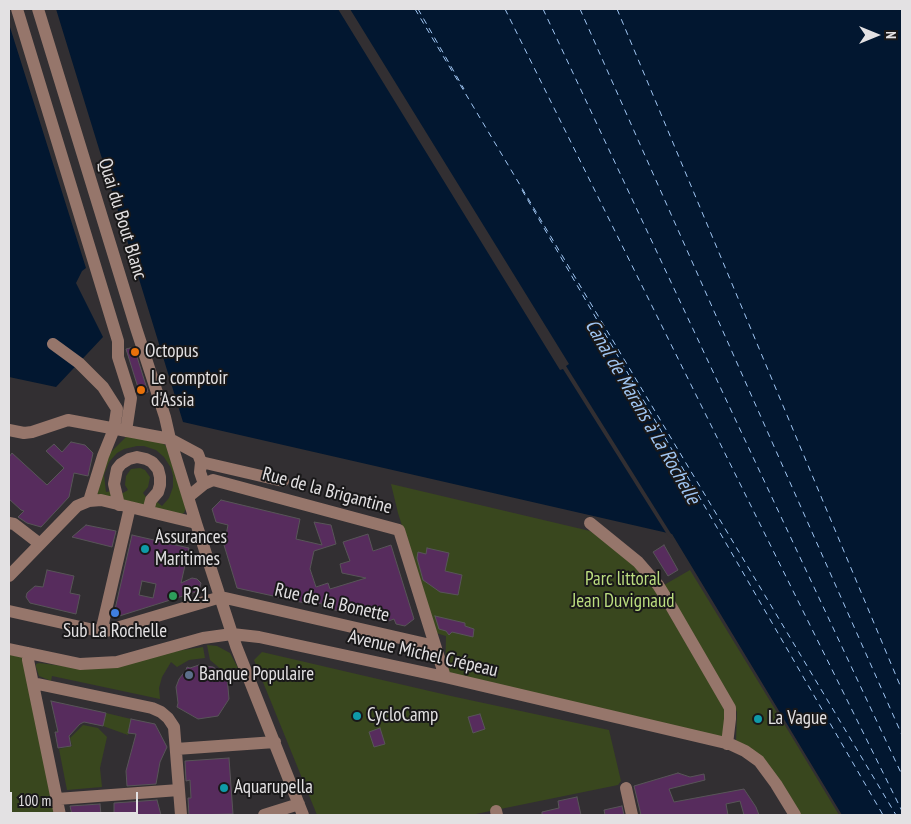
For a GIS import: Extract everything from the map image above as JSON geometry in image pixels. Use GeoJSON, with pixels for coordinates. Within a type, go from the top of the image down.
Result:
{"type":"FeatureCollection","features":[{"type":"Feature","properties":{"kind":"street","name":"Quai du Bout Blanc"},"geometry":{"type":"LineString","coordinates":[[17,9],[118,341],[118,357],[131,398],[120,430]]}},
{"type":"Feature","properties":{"kind":"street","name":"Quai du Bout Blanc"},"geometry":{"type":"LineString","coordinates":[[38,9],[124,290],[166,417],[170,440],[232,634],[301,810]]}},
{"type":"Feature","properties":{"kind":"street"},"geometry":{"type":"LineString","coordinates":[[53,344],[78,363],[103,387],[117,410],[120,430],[103,456],[89,500]]}},
{"type":"Feature","properties":{"kind":"street"},"geometry":{"type":"LineString","coordinates":[[9,430],[24,433],[32,432],[68,420],[170,440],[198,454],[201,462],[200,472],[204,484],[188,497]]}},
{"type":"Feature","properties":{"kind":"street"},"geometry":{"type":"LineString","coordinates":[[101,632],[125,506],[114,484],[117,469],[129,458],[146,459],[152,462],[158,469],[160,485],[158,492],[151,500],[148,512]]}},
{"type":"Feature","properties":{"kind":"street"},"geometry":{"type":"LineString","coordinates":[[201,462],[283,481]]}},
{"type":"Feature","properties":{"kind":"street","name":"Rue de la Brigantine"},"geometry":{"type":"LineString","coordinates":[[204,484],[213,480],[399,530],[444,677]]}},
{"type":"Feature","properties":{"kind":"street"},"geometry":{"type":"LineString","coordinates":[[9,576],[77,506],[89,500],[101,500],[196,523]]}},
{"type":"Feature","properties":{"kind":"street"},"geometry":{"type":"LineString","coordinates":[[9,523],[14,524],[40,544]]}},
{"type":"Feature","properties":{"kind":"street"},"geometry":{"type":"LineString","coordinates":[[590,523],[638,562],[658,584],[730,708],[727,744]]}},
{"type":"Feature","properties":{"kind":"street"},"geometry":{"type":"LineString","coordinates":[[9,611],[101,632],[221,597]]}},
{"type":"Feature","properties":{"kind":"street","name":"Rue de la Bonette"},"geometry":{"type":"LineString","coordinates":[[221,597],[434,646]]}},
{"type":"Feature","properties":{"kind":"street","name":"Avenue Michel Crépeau"},"geometry":{"type":"LineString","coordinates":[[9,649],[80,664],[117,662],[203,638],[232,634],[259,637],[444,677],[727,744],[745,751],[759,761],[796,815]]}},
{"type":"Feature","properties":{"kind":"street"},"geometry":{"type":"LineString","coordinates":[[28,654],[60,815]]}},
{"type":"Feature","properties":{"kind":"street"},"geometry":{"type":"LineString","coordinates":[[33,683],[161,712],[168,718],[174,727],[181,815]]}},
{"type":"Feature","properties":{"kind":"street"},"geometry":{"type":"LineString","coordinates":[[176,749],[275,742]]}},
{"type":"Feature","properties":{"kind":"street"},"geometry":{"type":"LineString","coordinates":[[626,788],[632,815]]}},
{"type":"Feature","properties":{"kind":"street"},"geometry":{"type":"LineString","coordinates":[[57,800],[179,790]]}},
{"type":"Feature","properties":{"kind":"street"},"geometry":{"type":"LineString","coordinates":[[264,815],[301,810]]}},
{"type":"Feature","properties":{"kind":"green space"},"geometry":{"type":"Polygon","coordinates":[[[128,435],[161,442],[166,446],[186,508],[184,513],[180,515],[99,496],[97,493],[105,458],[128,435]],[[144,446],[124,449],[117,453],[109,462],[104,475],[106,492],[123,493],[128,490],[125,485],[126,476],[131,469],[140,468],[145,470],[150,477],[148,487],[143,493],[146,497],[162,506],[169,498],[173,487],[171,468],[164,457],[156,450],[144,446]]]}},
{"type":"Feature","properties":{"kind":"green space","name":"Parc littoral Jean Duvignaud"},"geometry":{"type":"Polygon","coordinates":[[[391,484],[590,531],[638,562],[726,710],[730,744],[445,677],[446,636],[436,633],[398,513],[391,484]]]}},
{"type":"Feature","properties":{"kind":"green space"},"geometry":{"type":"Polygon","coordinates":[[[690,570],[839,815],[800,815],[736,741],[737,712],[664,585],[690,570]]]}},
{"type":"Feature","properties":{"kind":"green space"},"geometry":{"type":"Polygon","coordinates":[[[207,645],[217,646],[230,653],[238,668],[223,671],[210,660],[207,645]]]}},
{"type":"Feature","properties":{"kind":"green space"},"geometry":{"type":"Polygon","coordinates":[[[203,647],[205,658],[189,660],[177,667],[171,662],[162,677],[159,688],[160,699],[52,676],[51,681],[39,676],[36,667],[36,664],[39,663],[71,667],[203,647]]]}},
{"type":"Feature","properties":{"kind":"green space"},"geometry":{"type":"Polygon","coordinates":[[[9,649],[28,653],[60,815],[9,815],[9,649]]]}},
{"type":"Feature","properties":{"kind":"green space"},"geometry":{"type":"Polygon","coordinates":[[[262,652],[609,730],[621,781],[618,785],[471,815],[317,815],[254,660],[262,652]]]}},
{"type":"Feature","properties":{"kind":"green space"},"geometry":{"type":"Polygon","coordinates":[[[106,713],[131,719],[128,735],[103,726],[106,713]]]}},
{"type":"Feature","properties":{"kind":"green space"},"geometry":{"type":"Polygon","coordinates":[[[83,725],[98,728],[107,737],[100,768],[102,787],[67,790],[59,749],[72,746],[70,738],[83,725]]]}},
{"type":"Feature","properties":{"kind":"water","name":"Canal de Marans à La Rochelle"},"geometry":{"type":"Polygon","coordinates":[[[56,9],[902,9],[902,815],[842,815],[672,534],[183,422],[56,9]]]}},
{"type":"Feature","properties":{"kind":"water"},"geometry":{"type":"Polygon","coordinates":[[[9,24],[86,268],[82,271],[76,283],[103,337],[56,387],[9,377],[9,24]]]}},
{"type":"Feature","properties":{"kind":"pier"},"geometry":{"type":"Polygon","coordinates":[[[338,9],[350,9],[569,364],[566,366],[673,537],[668,536],[563,369],[560,370],[338,9]]]}},
{"type":"Feature","properties":{"kind":"building"},"geometry":{"type":"Polygon","coordinates":[[[134,347],[148,392],[140,394],[126,349],[134,347]]]}},
{"type":"Feature","properties":{"kind":"building"},"geometry":{"type":"Polygon","coordinates":[[[71,442],[85,445],[93,453],[88,476],[74,473],[69,497],[41,527],[27,523],[18,517],[24,511],[9,499],[9,457],[12,453],[47,485],[64,468],[46,451],[54,444],[62,452],[71,442]]]}},
{"type":"Feature","properties":{"kind":"building"},"geometry":{"type":"Polygon","coordinates":[[[221,500],[300,519],[296,539],[322,545],[314,522],[331,525],[336,544],[314,551],[310,569],[316,587],[328,583],[330,589],[366,578],[342,573],[340,564],[350,561],[343,542],[368,534],[373,551],[391,545],[414,619],[405,626],[396,624],[394,619],[386,622],[322,607],[321,603],[314,605],[237,588],[224,545],[228,525],[216,522],[212,509],[221,500]]]}},
{"type":"Feature","properties":{"kind":"building"},"geometry":{"type":"Polygon","coordinates":[[[86,525],[116,531],[112,547],[72,537],[86,525]]]}},
{"type":"Feature","properties":{"kind":"building"},"geometry":{"type":"Polygon","coordinates":[[[132,535],[189,548],[181,583],[192,578],[197,579],[201,583],[199,591],[113,618],[132,535]],[[142,581],[139,595],[153,598],[156,584],[142,581]]]}},
{"type":"Feature","properties":{"kind":"building"},"geometry":{"type":"Polygon","coordinates":[[[664,545],[678,570],[668,576],[653,552],[664,545]]]}},
{"type":"Feature","properties":{"kind":"building"},"geometry":{"type":"Polygon","coordinates":[[[427,548],[449,553],[445,571],[462,575],[458,595],[440,592],[423,580],[417,558],[418,552],[426,554],[427,548]]]}},
{"type":"Feature","properties":{"kind":"building"},"geometry":{"type":"Polygon","coordinates":[[[47,570],[74,576],[70,593],[80,595],[76,614],[30,603],[26,597],[27,593],[35,586],[43,587],[47,570]]]}},
{"type":"Feature","properties":{"kind":"building"},"geometry":{"type":"Polygon","coordinates":[[[435,616],[465,623],[465,626],[474,629],[473,637],[452,632],[449,635],[446,631],[439,629],[435,616]]]}},
{"type":"Feature","properties":{"kind":"building"},"geometry":{"type":"Polygon","coordinates":[[[199,665],[213,667],[227,676],[229,699],[218,716],[198,719],[177,707],[176,687],[179,679],[187,667],[199,665]]]}},
{"type":"Feature","properties":{"kind":"building"},"geometry":{"type":"Polygon","coordinates":[[[51,701],[106,713],[103,726],[84,722],[69,736],[71,746],[58,748],[55,732],[58,732],[51,701]]]}},
{"type":"Feature","properties":{"kind":"building"},"geometry":{"type":"Polygon","coordinates":[[[480,714],[485,729],[473,733],[468,717],[480,714]]]}},
{"type":"Feature","properties":{"kind":"building"},"geometry":{"type":"Polygon","coordinates":[[[131,719],[155,724],[167,747],[160,762],[156,784],[127,786],[126,771],[136,734],[128,733],[131,719]]]}},
{"type":"Feature","properties":{"kind":"building"},"geometry":{"type":"Polygon","coordinates":[[[380,728],[385,744],[374,747],[369,732],[380,728]]]}},
{"type":"Feature","properties":{"kind":"building","name":"Aquarupella"},"geometry":{"type":"Polygon","coordinates":[[[229,758],[233,814],[189,815],[188,798],[191,798],[190,780],[186,781],[185,761],[229,758]]]}},
{"type":"Feature","properties":{"kind":"building"},"geometry":{"type":"Polygon","coordinates":[[[678,773],[690,777],[704,774],[705,780],[669,789],[674,802],[744,789],[759,815],[744,815],[740,801],[726,804],[728,815],[641,815],[634,786],[678,773]]]}},
{"type":"Feature","properties":{"kind":"building"},"geometry":{"type":"Polygon","coordinates":[[[577,797],[581,815],[542,815],[542,812],[559,808],[558,801],[577,797]]]}},
{"type":"Feature","properties":{"kind":"building"},"geometry":{"type":"Polygon","coordinates":[[[157,800],[161,815],[114,815],[114,803],[157,800]]]}},
{"type":"Feature","properties":{"kind":"building"},"geometry":{"type":"Polygon","coordinates":[[[100,804],[101,815],[72,815],[70,806],[100,804]]]}},
{"type":"Feature","properties":{"kind":"building"},"geometry":{"type":"Polygon","coordinates":[[[622,806],[624,815],[605,815],[604,810],[622,806]]]}},
{"type":"Feature","properties":{"kind":"ferry route"},"geometry":{"type":"LineString","coordinates":[[415,9],[896,815]]}},
{"type":"Feature","properties":{"kind":"ferry route"},"geometry":{"type":"LineString","coordinates":[[418,9],[464,89]]}},
{"type":"Feature","properties":{"kind":"ferry route"},"geometry":{"type":"LineString","coordinates":[[505,9],[902,811]]}},
{"type":"Feature","properties":{"kind":"ferry route"},"geometry":{"type":"LineString","coordinates":[[543,9],[902,775]]}},
{"type":"Feature","properties":{"kind":"ferry route"},"geometry":{"type":"LineString","coordinates":[[580,9],[902,735]]}},
{"type":"Feature","properties":{"kind":"ferry route"},"geometry":{"type":"LineString","coordinates":[[617,9],[902,690]]}},
{"type":"Feature","properties":{"kind":"ferry route"},"geometry":{"type":"LineString","coordinates":[[522,190],[883,815]]}},
{"type":"Feature","properties":{"kind":"place","name":"Octopus"},"geometry":{"type":"Point","coordinates":[135,352]}},
{"type":"Feature","properties":{"kind":"place","name":"Le comptoir d'Assia"},"geometry":{"type":"Point","coordinates":[141,390]}},
{"type":"Feature","properties":{"kind":"place","name":"Assurances Maritimes"},"geometry":{"type":"Point","coordinates":[145,549]}},
{"type":"Feature","properties":{"kind":"place","name":"R21"},"geometry":{"type":"Point","coordinates":[173,596]}},
{"type":"Feature","properties":{"kind":"place","name":"Sub La Rochelle"},"geometry":{"type":"Point","coordinates":[115,613]}},
{"type":"Feature","properties":{"kind":"place","name":"Banque Populaire"},"geometry":{"type":"Point","coordinates":[189,675]}},
{"type":"Feature","properties":{"kind":"place","name":"CycloCamp"},"geometry":{"type":"Point","coordinates":[357,716]}},
{"type":"Feature","properties":{"kind":"place","name":"La Vague"},"geometry":{"type":"Point","coordinates":[758,719]}},
{"type":"Feature","properties":{"kind":"place","name":"Aquarupella"},"geometry":{"type":"Point","coordinates":[224,788]}}]}
